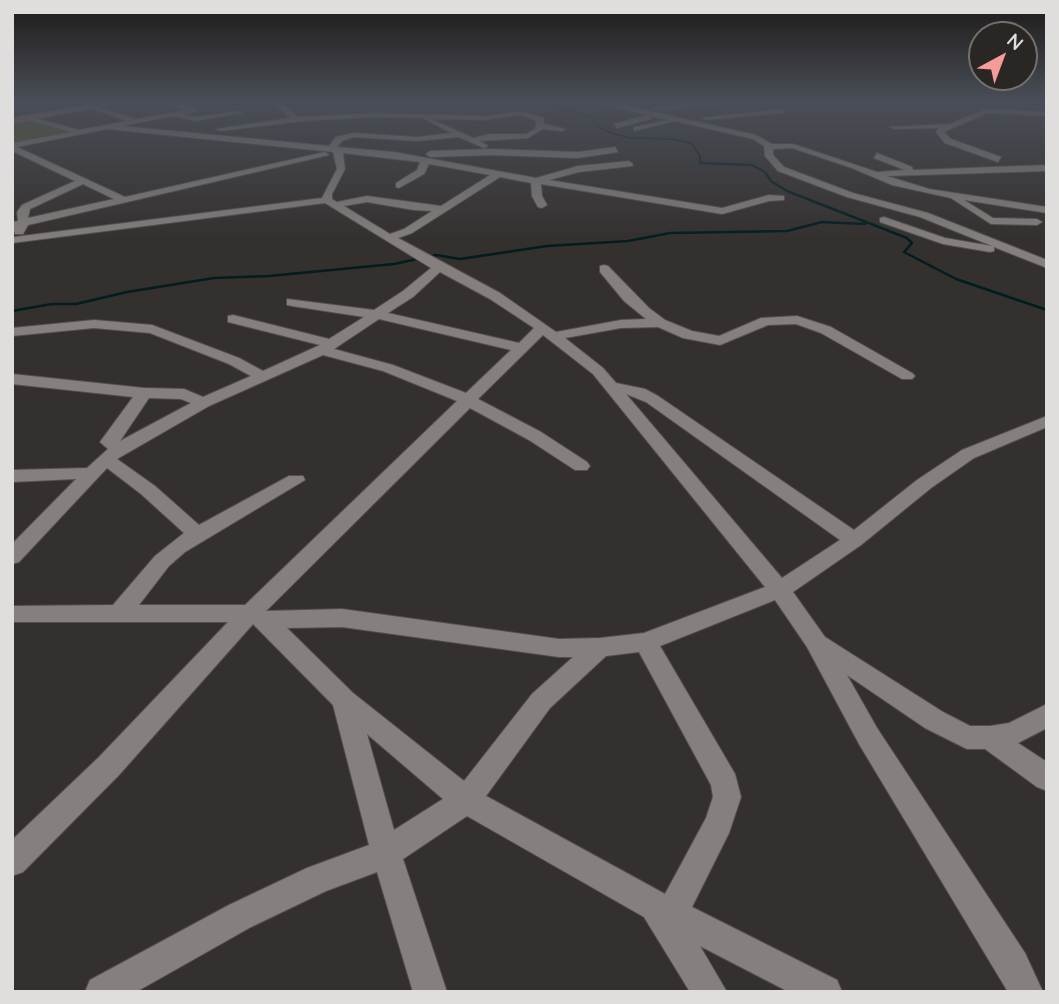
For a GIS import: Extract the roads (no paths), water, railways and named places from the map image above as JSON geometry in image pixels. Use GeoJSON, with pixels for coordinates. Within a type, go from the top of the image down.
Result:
{"type":"FeatureCollection","features":[{"type":"Feature","properties":{"kind":"street"},"geometry":{"type":"LineString","coordinates":[[16,149],[122,199]]}},
{"type":"Feature","properties":{"kind":"street"},"geometry":{"type":"LineString","coordinates":[[321,149],[394,155],[491,152],[578,155],[615,150]]}},
{"type":"Feature","properties":{"kind":"street"},"geometry":{"type":"LineString","coordinates":[[487,149],[491,152]]}},
{"type":"Feature","properties":{"kind":"street"},"geometry":{"type":"LineString","coordinates":[[390,237],[408,231],[505,170],[527,149]]}},
{"type":"Feature","properties":{"kind":"street"},"geometry":{"type":"LineString","coordinates":[[768,149],[769,156],[781,169],[850,195],[924,215],[1047,264]]}},
{"type":"Feature","properties":{"kind":"street"},"geometry":{"type":"LineString","coordinates":[[801,149],[895,183],[1043,209],[1037,222]]}},
{"type":"Feature","properties":{"kind":"street"},"geometry":{"type":"LineString","coordinates":[[972,149],[1047,179]]}},
{"type":"Feature","properties":{"kind":"street"},"geometry":{"type":"LineString","coordinates":[[18,224],[332,150]]}},
{"type":"Feature","properties":{"kind":"street"},"geometry":{"type":"LineString","coordinates":[[332,150],[341,169],[327,194],[331,202],[434,265],[495,296],[549,332],[598,371],[780,590],[815,641],[868,736],[1013,965],[1026,992]]}},
{"type":"Feature","properties":{"kind":"street"},"geometry":{"type":"LineString","coordinates":[[394,155],[425,162],[505,170],[536,181],[723,211],[769,198],[781,198]]}},
{"type":"Feature","properties":{"kind":"street"},"geometry":{"type":"LineString","coordinates":[[877,156],[914,171]]}},
{"type":"Feature","properties":{"kind":"street"},"geometry":{"type":"LineString","coordinates":[[949,160],[971,169]]}},
{"type":"Feature","properties":{"kind":"street"},"geometry":{"type":"LineString","coordinates":[[399,185],[421,172],[425,162]]}},
{"type":"Feature","properties":{"kind":"street"},"geometry":{"type":"LineString","coordinates":[[536,181],[578,169],[629,164]]}},
{"type":"Feature","properties":{"kind":"street"},"geometry":{"type":"LineString","coordinates":[[875,174],[1047,168]]}},
{"type":"Feature","properties":{"kind":"street"},"geometry":{"type":"LineString","coordinates":[[82,181],[30,204],[22,212],[13,240],[367,199],[441,209]]}},
{"type":"Feature","properties":{"kind":"street"},"geometry":{"type":"LineString","coordinates":[[536,181],[537,196],[542,205]]}},
{"type":"Feature","properties":{"kind":"street"},"geometry":{"type":"LineString","coordinates":[[850,195],[895,183]]}},
{"type":"Feature","properties":{"kind":"street"},"geometry":{"type":"LineString","coordinates":[[954,195],[960,202],[991,220],[1037,222],[1047,230]]}},
{"type":"Feature","properties":{"kind":"street"},"geometry":{"type":"LineString","coordinates":[[884,220],[954,244],[1047,255]]}},
{"type":"Feature","properties":{"kind":"street"},"geometry":{"type":"LineString","coordinates":[[12,557],[112,454],[203,403],[327,347],[408,294],[434,265]]}},
{"type":"Feature","properties":{"kind":"street"},"geometry":{"type":"LineString","coordinates":[[604,269],[629,298],[660,323],[700,338],[720,341],[766,321],[797,320],[826,330],[907,376]]}},
{"type":"Feature","properties":{"kind":"street"},"geometry":{"type":"LineString","coordinates":[[292,302],[378,315],[523,348]]}},
{"type":"Feature","properties":{"kind":"street"},"geometry":{"type":"LineString","coordinates":[[233,319],[388,368],[468,400],[536,436],[581,466]]}},
{"type":"Feature","properties":{"kind":"street"},"geometry":{"type":"LineString","coordinates":[[12,861],[257,617],[468,400],[523,348],[549,332],[621,324],[660,323]]}},
{"type":"Feature","properties":{"kind":"street"},"geometry":{"type":"LineString","coordinates":[[12,332],[94,324],[152,329],[225,357],[264,377]]}},
{"type":"Feature","properties":{"kind":"street"},"geometry":{"type":"LineString","coordinates":[[12,379],[144,393],[184,394],[203,403]]}},
{"type":"Feature","properties":{"kind":"street"},"geometry":{"type":"LineString","coordinates":[[612,387],[639,391],[652,399],[854,540]]}},
{"type":"Feature","properties":{"kind":"street"},"geometry":{"type":"LineString","coordinates":[[144,393],[109,442],[112,454],[197,534]]}},
{"type":"Feature","properties":{"kind":"street"},"geometry":{"type":"LineString","coordinates":[[12,614],[342,618],[558,648],[646,642],[780,590],[854,540],[924,484],[968,454],[1047,421]]}},
{"type":"Feature","properties":{"kind":"street"},"geometry":{"type":"LineString","coordinates":[[12,476],[92,474]]}},
{"type":"Feature","properties":{"kind":"street"},"geometry":{"type":"LineString","coordinates":[[119,614],[162,561],[197,534],[296,480]]}},
{"type":"Feature","properties":{"kind":"street"},"geometry":{"type":"LineString","coordinates":[[257,617],[344,700],[466,800],[664,910],[824,992]]}},
{"type":"Feature","properties":{"kind":"street"},"geometry":{"type":"LineString","coordinates":[[815,641],[934,720],[967,737],[990,738],[1014,733],[1047,715]]}},
{"type":"Feature","properties":{"kind":"street"},"geometry":{"type":"LineString","coordinates":[[646,642],[725,783],[727,797],[719,823],[664,910]]}},
{"type":"Feature","properties":{"kind":"street"},"geometry":{"type":"LineString","coordinates":[[102,992],[240,916],[317,879],[386,853],[466,800],[541,701],[600,647]]}},
{"type":"Feature","properties":{"kind":"street"},"geometry":{"type":"LineString","coordinates":[[344,700],[386,853],[430,992]]}},
{"type":"Feature","properties":{"kind":"street"},"geometry":{"type":"LineString","coordinates":[[990,738],[1047,778]]}},
{"type":"Feature","properties":{"kind":"street"},"geometry":{"type":"LineString","coordinates":[[664,910],[710,992]]}},
{"type":"Feature","properties":{"kind":"waterway"},"geometry":{"type":"LineString","coordinates":[[695,149],[700,156],[700,163],[752,165],[765,172],[771,181],[787,191],[907,238],[912,243],[904,252],[956,279],[1047,310]]}},
{"type":"Feature","properties":{"kind":"waterway"},"geometry":{"type":"LineString","coordinates":[[12,311],[52,304],[76,304],[127,292],[214,278],[269,276],[394,264],[436,255],[460,259],[547,246],[628,241],[670,233],[787,231],[822,222],[865,224]]}}]}
